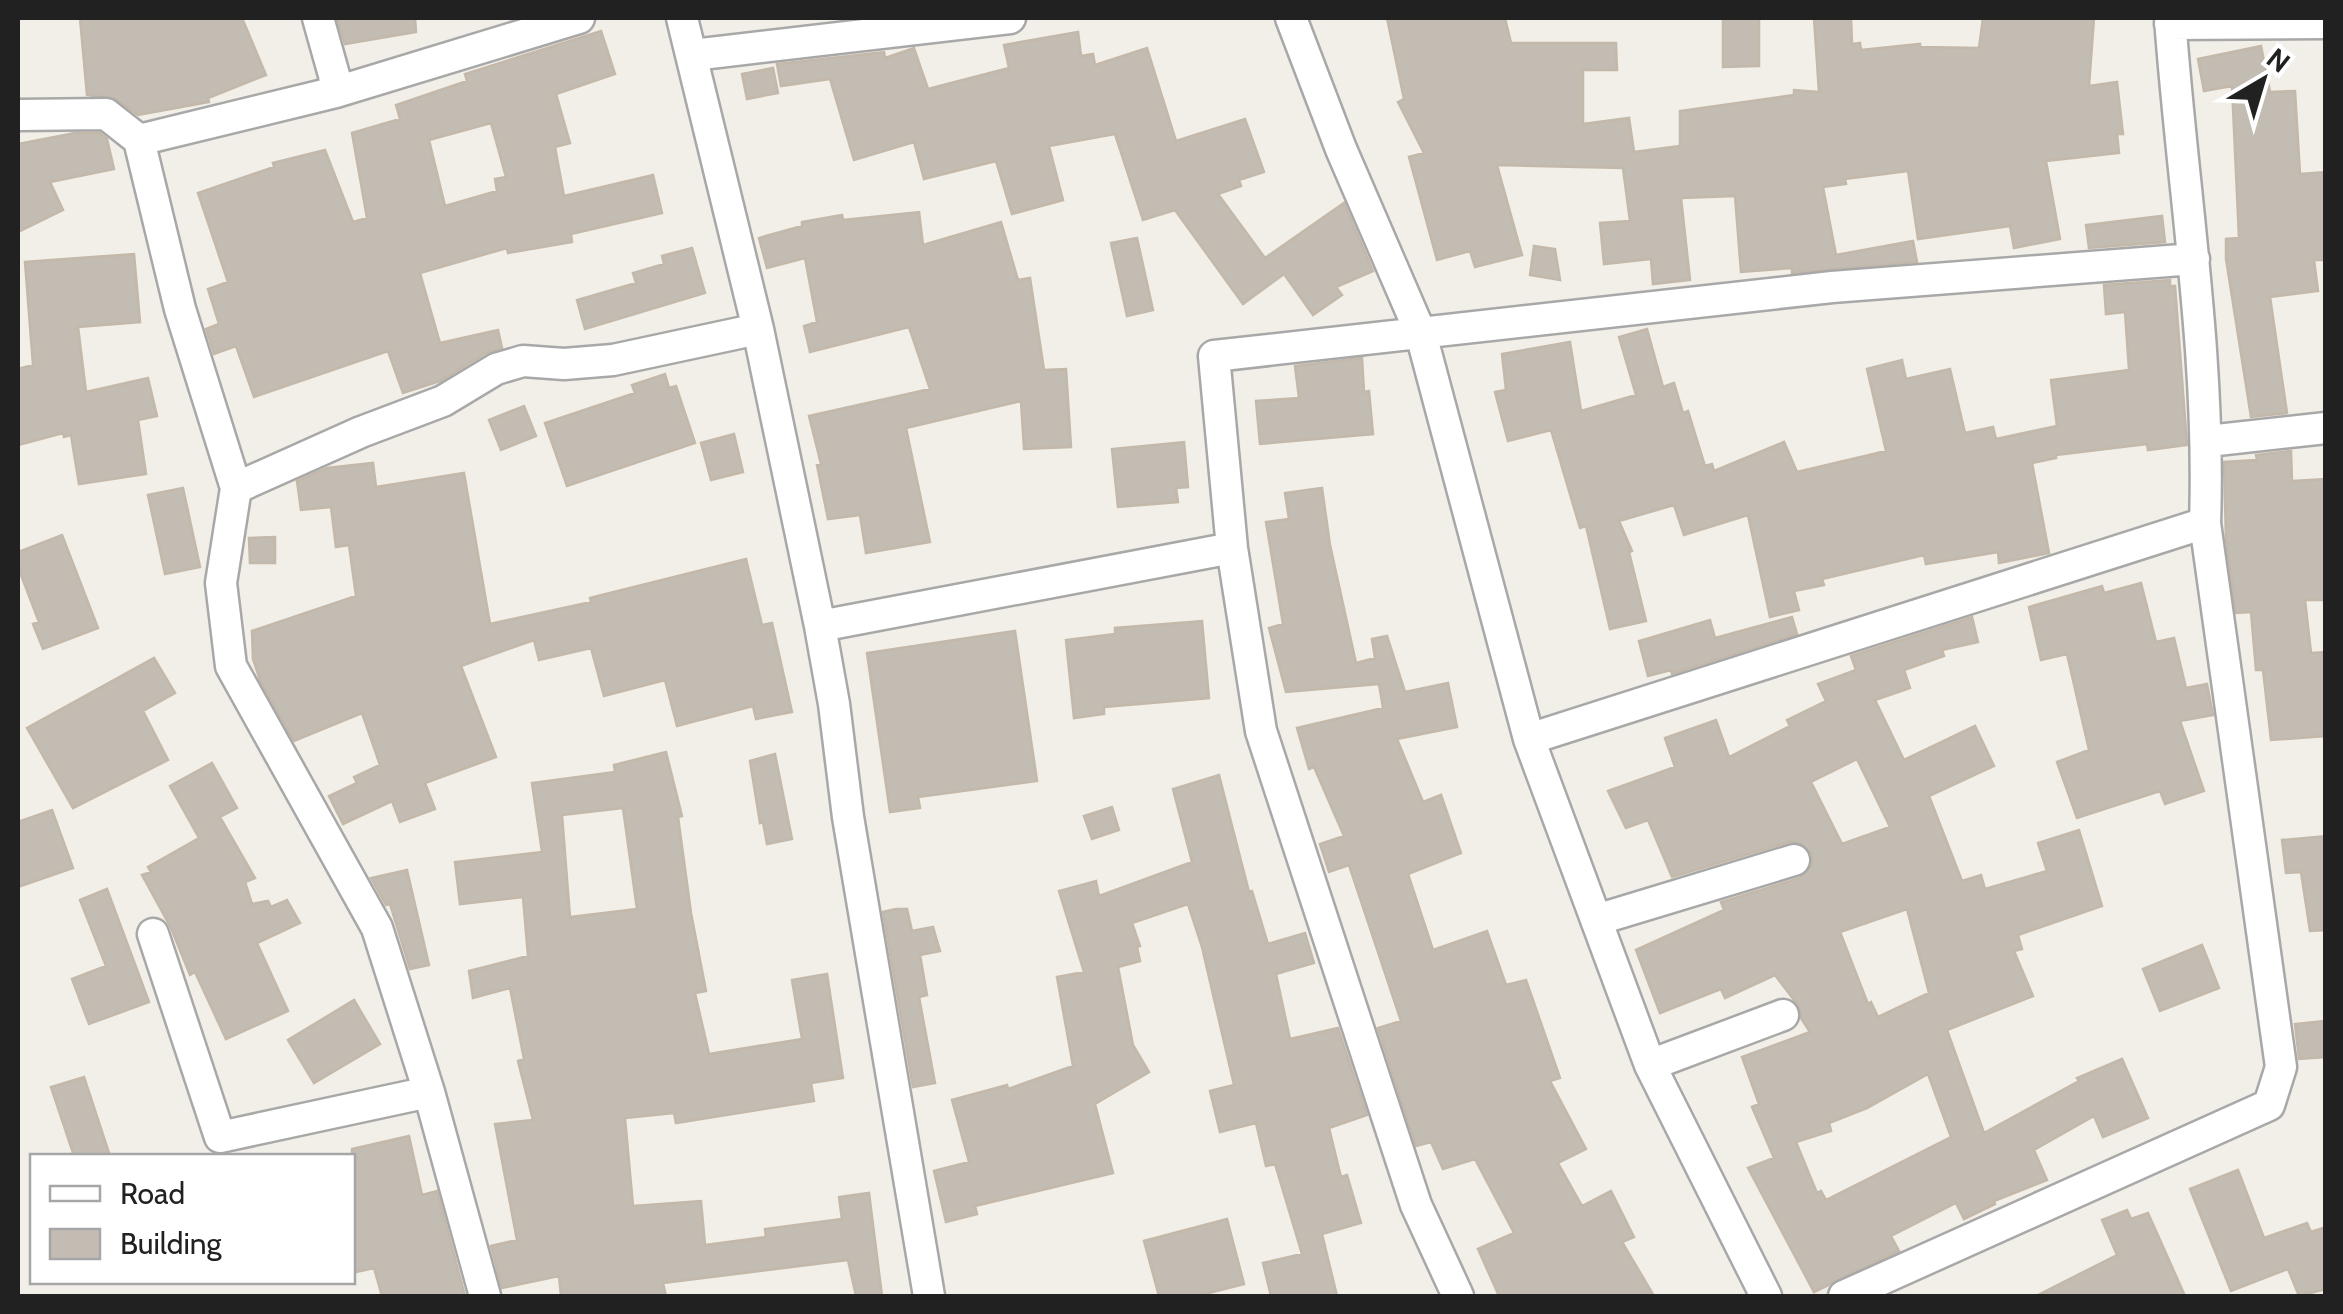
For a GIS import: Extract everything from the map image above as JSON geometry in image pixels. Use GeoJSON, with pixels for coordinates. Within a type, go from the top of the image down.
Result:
{"type":"FeatureCollection","features":[{"type":"Feature","properties":{"kind":"street"},"geometry":{"type":"LineString","coordinates":[[318,18],[336,92]]}},
{"type":"Feature","properties":{"kind":"street"},"geometry":{"type":"LineString","coordinates":[[139,140],[336,92],[579,18]]}},
{"type":"Feature","properties":{"kind":"street"},"geometry":{"type":"LineString","coordinates":[[682,18],[758,330],[820,626],[848,817],[929,1296]]}},
{"type":"Feature","properties":{"kind":"street"},"geometry":{"type":"LineString","coordinates":[[693,55],[1010,18]]}},
{"type":"Feature","properties":{"kind":"street"},"geometry":{"type":"LineString","coordinates":[[1292,18],[1341,149],[1421,334],[1529,739],[1596,920],[1650,1065],[1766,1296]]}},
{"type":"Feature","properties":{"kind":"street"},"geometry":{"type":"LineString","coordinates":[[1844,1296],[2269,1105],[2281,1067],[2205,523],[2208,441],[2170,20],[2326,23]]}},
{"type":"Feature","properties":{"kind":"street"},"geometry":{"type":"LineString","coordinates":[[18,114],[106,114],[139,140],[180,309],[236,488],[221,583],[232,666],[377,928],[429,1092],[484,1296]]}},
{"type":"Feature","properties":{"kind":"street"},"geometry":{"type":"LineString","coordinates":[[1458,1296],[1416,1205],[1260,730],[1232,548],[1214,356],[1832,287],[2194,259]]}},
{"type":"Feature","properties":{"kind":"street"},"geometry":{"type":"LineString","coordinates":[[236,488],[361,432],[443,401],[496,369],[523,360],[564,364],[612,360],[758,330]]}},
{"type":"Feature","properties":{"kind":"street"},"geometry":{"type":"LineString","coordinates":[[2208,441],[2326,428]]}},
{"type":"Feature","properties":{"kind":"street"},"geometry":{"type":"LineString","coordinates":[[1529,739],[2205,523]]}},
{"type":"Feature","properties":{"kind":"street"},"geometry":{"type":"LineString","coordinates":[[820,626],[1232,548]]}},
{"type":"Feature","properties":{"kind":"street"},"geometry":{"type":"LineString","coordinates":[[1596,920],[1794,860]]}},
{"type":"Feature","properties":{"kind":"street"},"geometry":{"type":"LineString","coordinates":[[153,934],[220,1137],[429,1092]]}},
{"type":"Feature","properties":{"kind":"street"},"geometry":{"type":"LineString","coordinates":[[1650,1065],[1783,1015]]}},
{"type":"Feature","properties":{"kind":"building"},"geometry":{"type":"Polygon","coordinates":[[[80,18],[242,18],[266,75],[208,98],[209,102],[138,115],[116,99],[87,95],[80,18]]]}},
{"type":"Feature","properties":{"kind":"building"},"geometry":{"type":"Polygon","coordinates":[[[337,18],[415,18],[416,32],[345,44],[337,18]]]}},
{"type":"Feature","properties":{"kind":"building"},"geometry":{"type":"Polygon","coordinates":[[[1387,18],[1505,18],[1511,43],[1616,43],[1617,70],[1583,70],[1583,124],[1629,118],[1634,152],[1680,146],[1680,111],[1794,95],[1794,90],[1819,92],[1814,18],[1851,18],[1852,44],[1860,43],[1861,50],[1920,44],[1979,48],[1983,18],[2094,18],[2089,86],[2117,82],[2123,134],[2117,134],[2119,153],[2046,161],[2060,239],[2014,248],[2010,226],[1918,239],[1908,171],[1845,179],[1846,184],[1823,187],[1836,255],[1913,241],[1917,262],[1792,273],[1792,268],[1741,272],[1735,196],[1681,198],[1690,280],[1653,284],[1651,259],[1604,264],[1600,223],[1630,221],[1623,168],[1497,165],[1522,255],[1475,267],[1470,251],[1437,260],[1409,157],[1424,153],[1398,102],[1404,99],[1387,18]]]}},
{"type":"Feature","properties":{"kind":"building"},"geometry":{"type":"Polygon","coordinates":[[[1723,18],[1759,18],[1759,66],[1723,67],[1723,18]]]}},
{"type":"Feature","properties":{"kind":"building"},"geometry":{"type":"Polygon","coordinates":[[[601,31],[615,74],[556,94],[570,143],[555,147],[564,196],[653,175],[662,213],[571,234],[572,242],[508,253],[507,248],[420,273],[440,343],[498,330],[502,348],[486,353],[440,381],[403,393],[388,351],[254,397],[236,346],[214,354],[206,329],[219,324],[208,289],[228,282],[198,193],[274,167],[273,163],[325,150],[353,222],[367,218],[352,133],[400,119],[396,105],[467,81],[465,74],[601,31]],[[491,123],[429,140],[445,206],[497,191],[495,179],[506,177],[491,123]]]}},
{"type":"Feature","properties":{"kind":"building"},"geometry":{"type":"Polygon","coordinates":[[[1078,32],[1081,56],[1093,54],[1095,65],[1147,48],[1176,141],[1245,119],[1264,172],[1239,180],[1241,186],[1218,194],[1265,258],[1344,203],[1373,271],[1336,287],[1342,295],[1313,315],[1284,274],[1243,304],[1175,210],[1143,220],[1115,134],[1049,146],[1063,200],[1012,214],[996,161],[924,179],[914,142],[854,160],[830,79],[781,86],[777,64],[884,52],[885,58],[914,48],[928,89],[1009,68],[1004,45],[1078,32]]]}},
{"type":"Feature","properties":{"kind":"building"},"geometry":{"type":"Polygon","coordinates":[[[2261,46],[2270,92],[2295,91],[2300,174],[2326,172],[2326,260],[2314,260],[2318,291],[2270,297],[2287,413],[2251,417],[2226,259],[2226,239],[2239,238],[2232,86],[2204,91],[2198,59],[2261,46]]]}},
{"type":"Feature","properties":{"kind":"building"},"geometry":{"type":"Polygon","coordinates":[[[773,68],[778,93],[747,99],[742,74],[773,68]]]}},
{"type":"Feature","properties":{"kind":"building"},"geometry":{"type":"Polygon","coordinates":[[[75,133],[100,133],[107,139],[114,169],[50,182],[63,210],[18,232],[18,144],[75,133]]]}},
{"type":"Feature","properties":{"kind":"building"},"geometry":{"type":"Polygon","coordinates":[[[919,212],[923,245],[1001,222],[1018,280],[1030,278],[1044,370],[1066,369],[1071,447],[1024,449],[1021,401],[906,428],[930,542],[866,553],[860,515],[828,519],[817,465],[821,464],[809,416],[930,389],[909,327],[810,352],[804,326],[817,322],[805,258],[767,268],[759,238],[802,226],[802,222],[842,215],[843,220],[919,212]]]}},
{"type":"Feature","properties":{"kind":"building"},"geometry":{"type":"Polygon","coordinates":[[[2162,216],[2165,242],[2089,248],[2086,225],[2162,216]]]}},
{"type":"Feature","properties":{"kind":"building"},"geometry":{"type":"Polygon","coordinates":[[[1137,238],[1153,310],[1127,316],[1111,243],[1137,238]]]}},
{"type":"Feature","properties":{"kind":"building"},"geometry":{"type":"Polygon","coordinates":[[[1534,246],[1555,249],[1560,280],[1530,275],[1534,246]]]}},
{"type":"Feature","properties":{"kind":"building"},"geometry":{"type":"Polygon","coordinates":[[[692,248],[705,293],[585,329],[577,300],[636,283],[633,273],[664,264],[662,256],[692,248]]]}},
{"type":"Feature","properties":{"kind":"building"},"geometry":{"type":"Polygon","coordinates":[[[134,254],[140,322],[78,327],[86,392],[148,378],[157,416],[138,420],[146,474],[79,484],[71,435],[64,437],[63,433],[18,445],[18,369],[33,365],[25,262],[134,254]]]}},
{"type":"Feature","properties":{"kind":"building"},"geometry":{"type":"Polygon","coordinates":[[[2170,280],[2170,286],[2175,286],[2187,445],[2148,450],[2147,444],[2056,455],[2032,463],[2049,553],[1999,563],[1998,552],[1926,564],[1924,555],[1822,579],[1824,585],[1794,591],[1799,610],[1770,617],[1748,515],[1684,535],[1674,505],[1619,521],[1632,551],[1629,552],[1646,621],[1610,629],[1586,526],[1580,528],[1551,430],[1508,441],[1495,392],[1506,390],[1502,354],[1570,342],[1581,411],[1636,395],[1619,337],[1647,329],[1663,387],[1674,383],[1683,413],[1688,411],[1705,466],[1712,464],[1714,471],[1784,442],[1797,472],[1886,451],[1867,369],[1902,360],[1906,379],[1950,369],[1965,433],[1993,427],[1996,439],[2057,426],[2051,380],[2129,370],[2125,312],[2106,314],[2104,285],[2170,280]]]}},
{"type":"Feature","properties":{"kind":"building"},"geometry":{"type":"Polygon","coordinates":[[[1362,358],[1373,434],[1260,444],[1256,401],[1299,398],[1295,366],[1362,358]]]}},
{"type":"Feature","properties":{"kind":"building"},"geometry":{"type":"Polygon","coordinates":[[[665,374],[669,388],[676,386],[695,443],[567,486],[545,423],[635,393],[632,385],[665,374]]]}},
{"type":"Feature","properties":{"kind":"building"},"geometry":{"type":"Polygon","coordinates":[[[524,406],[536,436],[501,450],[489,420],[524,406]]]}},
{"type":"Feature","properties":{"kind":"building"},"geometry":{"type":"Polygon","coordinates":[[[734,434],[743,472],[711,480],[701,443],[734,434]]]}},
{"type":"Feature","properties":{"kind":"building"},"geometry":{"type":"Polygon","coordinates":[[[1184,442],[1188,487],[1176,488],[1178,502],[1118,507],[1112,449],[1184,442]]]}},
{"type":"Feature","properties":{"kind":"building"},"geometry":{"type":"Polygon","coordinates":[[[2291,451],[2292,481],[2326,479],[2326,600],[2305,600],[2311,653],[2326,652],[2326,736],[2271,740],[2263,670],[2256,670],[2251,612],[2236,613],[2226,541],[2224,462],[2257,460],[2256,455],[2291,451]]]}},
{"type":"Feature","properties":{"kind":"building"},"geometry":{"type":"Polygon","coordinates":[[[373,463],[376,487],[464,473],[490,624],[591,602],[590,598],[746,559],[762,625],[772,623],[792,712],[756,719],[753,706],[677,726],[665,680],[604,696],[591,648],[539,660],[534,640],[461,666],[496,757],[425,783],[435,809],[400,822],[392,801],[343,824],[329,796],[357,783],[354,777],[380,765],[362,713],[294,741],[260,680],[253,659],[252,631],[356,596],[349,545],[336,547],[331,507],[301,510],[297,481],[327,468],[373,463]]]}},
{"type":"Feature","properties":{"kind":"building"},"geometry":{"type":"Polygon","coordinates":[[[183,488],[200,567],[165,574],[148,495],[183,488]]]}},
{"type":"Feature","properties":{"kind":"building"},"geometry":{"type":"Polygon","coordinates":[[[1322,488],[1330,545],[1356,663],[1375,658],[1372,639],[1387,636],[1405,692],[1448,683],[1457,727],[1397,739],[1423,802],[1441,795],[1461,853],[1408,874],[1433,950],[1487,931],[1506,985],[1526,980],[1560,1078],[1550,1081],[1586,1149],[1558,1163],[1582,1206],[1611,1191],[1634,1237],[1622,1242],[1654,1296],[1499,1296],[1478,1249],[1514,1233],[1475,1159],[1443,1169],[1431,1142],[1416,1146],[1378,1028],[1401,1021],[1349,865],[1329,872],[1320,844],[1344,836],[1314,767],[1309,769],[1297,728],[1383,708],[1379,684],[1286,692],[1269,628],[1283,624],[1266,522],[1289,519],[1285,493],[1322,488]]]}},
{"type":"Feature","properties":{"kind":"building"},"geometry":{"type":"Polygon","coordinates":[[[62,535],[98,628],[43,649],[33,624],[39,622],[18,567],[18,552],[62,535]]]}},
{"type":"Feature","properties":{"kind":"building"},"geometry":{"type":"Polygon","coordinates":[[[275,537],[275,563],[250,563],[249,538],[275,537]]]}},
{"type":"Feature","properties":{"kind":"building"},"geometry":{"type":"Polygon","coordinates":[[[2141,583],[2156,642],[2174,638],[2186,688],[2207,684],[2213,715],[2180,721],[2204,791],[2165,804],[2160,791],[2077,818],[2057,762],[2089,750],[2067,654],[2041,660],[2029,607],[2102,586],[2104,593],[2141,583]]]}},
{"type":"Feature","properties":{"kind":"building"},"geometry":{"type":"Polygon","coordinates":[[[1792,617],[1797,634],[1672,674],[1671,670],[1648,676],[1639,641],[1710,620],[1715,638],[1792,617]]]}},
{"type":"Feature","properties":{"kind":"building"},"geometry":{"type":"Polygon","coordinates":[[[1972,617],[1978,642],[1942,650],[1944,656],[1904,670],[1910,688],[1875,700],[1904,760],[1975,726],[1994,766],[1929,796],[1962,881],[1981,875],[1985,889],[2047,871],[2038,843],[2079,830],[2102,906],[2018,935],[2022,949],[2014,951],[2033,996],[1947,1030],[1984,1133],[2079,1081],[2077,1078],[2122,1059],[2148,1118],[2103,1137],[2094,1116],[2034,1150],[2047,1180],[1994,1201],[1995,1204],[1964,1219],[1956,1203],[1891,1236],[1899,1251],[1814,1292],[1748,1168],[1774,1158],[1752,1107],[1759,1104],[1742,1057],[1810,1032],[1800,1008],[1775,975],[1725,998],[1721,989],[1660,1013],[1636,950],[1724,910],[1721,902],[1800,878],[1812,865],[1812,854],[1799,842],[1789,842],[1672,877],[1648,820],[1626,828],[1608,791],[1675,767],[1665,738],[1716,720],[1729,757],[1790,726],[1787,720],[1826,701],[1818,684],[1856,670],[1851,656],[1972,617]],[[1857,759],[1811,782],[1842,844],[1890,827],[1857,759]],[[1907,909],[1840,932],[1868,1004],[1871,1002],[1878,1017],[1929,993],[1907,909]],[[1928,1074],[1867,1108],[1829,1123],[1831,1131],[1796,1142],[1817,1193],[1821,1191],[1826,1200],[1951,1137],[1928,1074]]]}},
{"type":"Feature","properties":{"kind":"building"},"geometry":{"type":"Polygon","coordinates":[[[1202,621],[1209,698],[1104,707],[1104,714],[1074,718],[1066,640],[1115,634],[1115,628],[1202,621]]]}},
{"type":"Feature","properties":{"kind":"building"},"geometry":{"type":"Polygon","coordinates":[[[1015,631],[1037,781],[918,797],[920,808],[890,812],[867,653],[1015,631]]]}},
{"type":"Feature","properties":{"kind":"building"},"geometry":{"type":"Polygon","coordinates":[[[154,658],[175,693],[143,711],[168,760],[73,808],[27,728],[154,658]]]}},
{"type":"Feature","properties":{"kind":"building"},"geometry":{"type":"Polygon","coordinates":[[[666,752],[682,816],[678,817],[691,913],[706,991],[695,993],[709,1054],[802,1039],[792,980],[827,974],[843,1078],[811,1083],[814,1101],[676,1123],[674,1113],[625,1118],[633,1206],[701,1201],[705,1245],[766,1237],[765,1229],[842,1219],[839,1197],[869,1193],[882,1296],[856,1296],[848,1260],[663,1283],[666,1296],[561,1296],[559,1276],[502,1288],[491,1246],[517,1240],[495,1124],[533,1120],[518,1061],[524,1059],[510,988],[473,998],[469,971],[528,956],[523,897],[460,904],[455,862],[542,852],[532,783],[615,772],[614,765],[666,752]],[[623,808],[562,815],[570,917],[637,909],[623,808]]]}},
{"type":"Feature","properties":{"kind":"building"},"geometry":{"type":"Polygon","coordinates":[[[775,754],[792,839],[767,844],[750,761],[775,754]]]}},
{"type":"Feature","properties":{"kind":"building"},"geometry":{"type":"Polygon","coordinates":[[[212,763],[237,808],[220,817],[255,878],[245,882],[252,904],[268,901],[271,907],[287,900],[300,923],[257,943],[288,1011],[226,1039],[142,875],[151,872],[148,867],[199,838],[170,786],[212,763]]]}},
{"type":"Feature","properties":{"kind":"building"},"geometry":{"type":"Polygon","coordinates":[[[1219,775],[1249,892],[1252,891],[1268,944],[1305,933],[1314,963],[1276,974],[1290,1039],[1338,1028],[1367,1115],[1329,1128],[1341,1177],[1347,1175],[1361,1223],[1322,1234],[1337,1296],[1271,1296],[1263,1263],[1302,1254],[1275,1164],[1266,1166],[1256,1123],[1220,1132],[1210,1091],[1234,1085],[1188,904],[1132,923],[1140,946],[1140,961],[1118,967],[1133,1045],[1149,1072],[1095,1104],[1113,1173],[975,1206],[977,1214],[946,1222],[934,1171],[969,1162],[952,1100],[1007,1085],[1008,1089],[1073,1066],[1057,977],[1084,972],[1059,891],[1096,881],[1099,896],[1192,862],[1173,789],[1219,775]]]}},
{"type":"Feature","properties":{"kind":"building"},"geometry":{"type":"Polygon","coordinates":[[[1112,807],[1119,830],[1092,839],[1084,816],[1112,807]]]}},
{"type":"Feature","properties":{"kind":"building"},"geometry":{"type":"Polygon","coordinates":[[[52,810],[73,868],[18,887],[18,822],[52,810]]]}},
{"type":"Feature","properties":{"kind":"building"},"geometry":{"type":"Polygon","coordinates":[[[2326,836],[2326,930],[2310,931],[2301,872],[2286,873],[2282,840],[2326,836]]]}},
{"type":"Feature","properties":{"kind":"building"},"geometry":{"type":"Polygon","coordinates":[[[407,870],[429,965],[410,969],[390,904],[386,905],[371,878],[407,870]]]}},
{"type":"Feature","properties":{"kind":"building"},"geometry":{"type":"Polygon","coordinates":[[[107,889],[149,1002],[89,1024],[72,979],[106,966],[80,900],[107,889]]]}},
{"type":"Feature","properties":{"kind":"building"},"geometry":{"type":"Polygon","coordinates":[[[907,909],[912,931],[933,927],[940,951],[920,955],[927,995],[919,997],[935,1083],[913,1087],[883,912],[907,909]]]}},
{"type":"Feature","properties":{"kind":"building"},"geometry":{"type":"Polygon","coordinates":[[[2202,945],[2219,988],[2160,1011],[2143,969],[2202,945]]]}},
{"type":"Feature","properties":{"kind":"building"},"geometry":{"type":"Polygon","coordinates":[[[354,1000],[380,1044],[314,1083],[288,1040],[354,1000]]]}},
{"type":"Feature","properties":{"kind":"building"},"geometry":{"type":"Polygon","coordinates":[[[2326,1021],[2326,1057],[2299,1059],[2295,1024],[2326,1021]]]}},
{"type":"Feature","properties":{"kind":"building"},"geometry":{"type":"Polygon","coordinates":[[[84,1077],[109,1154],[73,1154],[51,1087],[84,1077]]]}},
{"type":"Feature","properties":{"kind":"building"},"geometry":{"type":"Polygon","coordinates":[[[409,1136],[422,1195],[437,1191],[465,1296],[382,1296],[374,1268],[355,1272],[352,1149],[409,1136]]]}},
{"type":"Feature","properties":{"kind":"building"},"geometry":{"type":"Polygon","coordinates":[[[2238,1170],[2264,1238],[2307,1223],[2311,1232],[2326,1227],[2326,1289],[2299,1296],[2288,1269],[2231,1291],[2190,1189],[2238,1170]]]}},
{"type":"Feature","properties":{"kind":"building"},"geometry":{"type":"Polygon","coordinates":[[[2127,1210],[2131,1219],[2148,1213],[2185,1296],[2036,1296],[2117,1255],[2102,1220],[2127,1210]]]}},
{"type":"Feature","properties":{"kind":"building"},"geometry":{"type":"Polygon","coordinates":[[[1227,1219],[1244,1284],[1197,1296],[1159,1296],[1144,1241],[1227,1219]]]}}]}
